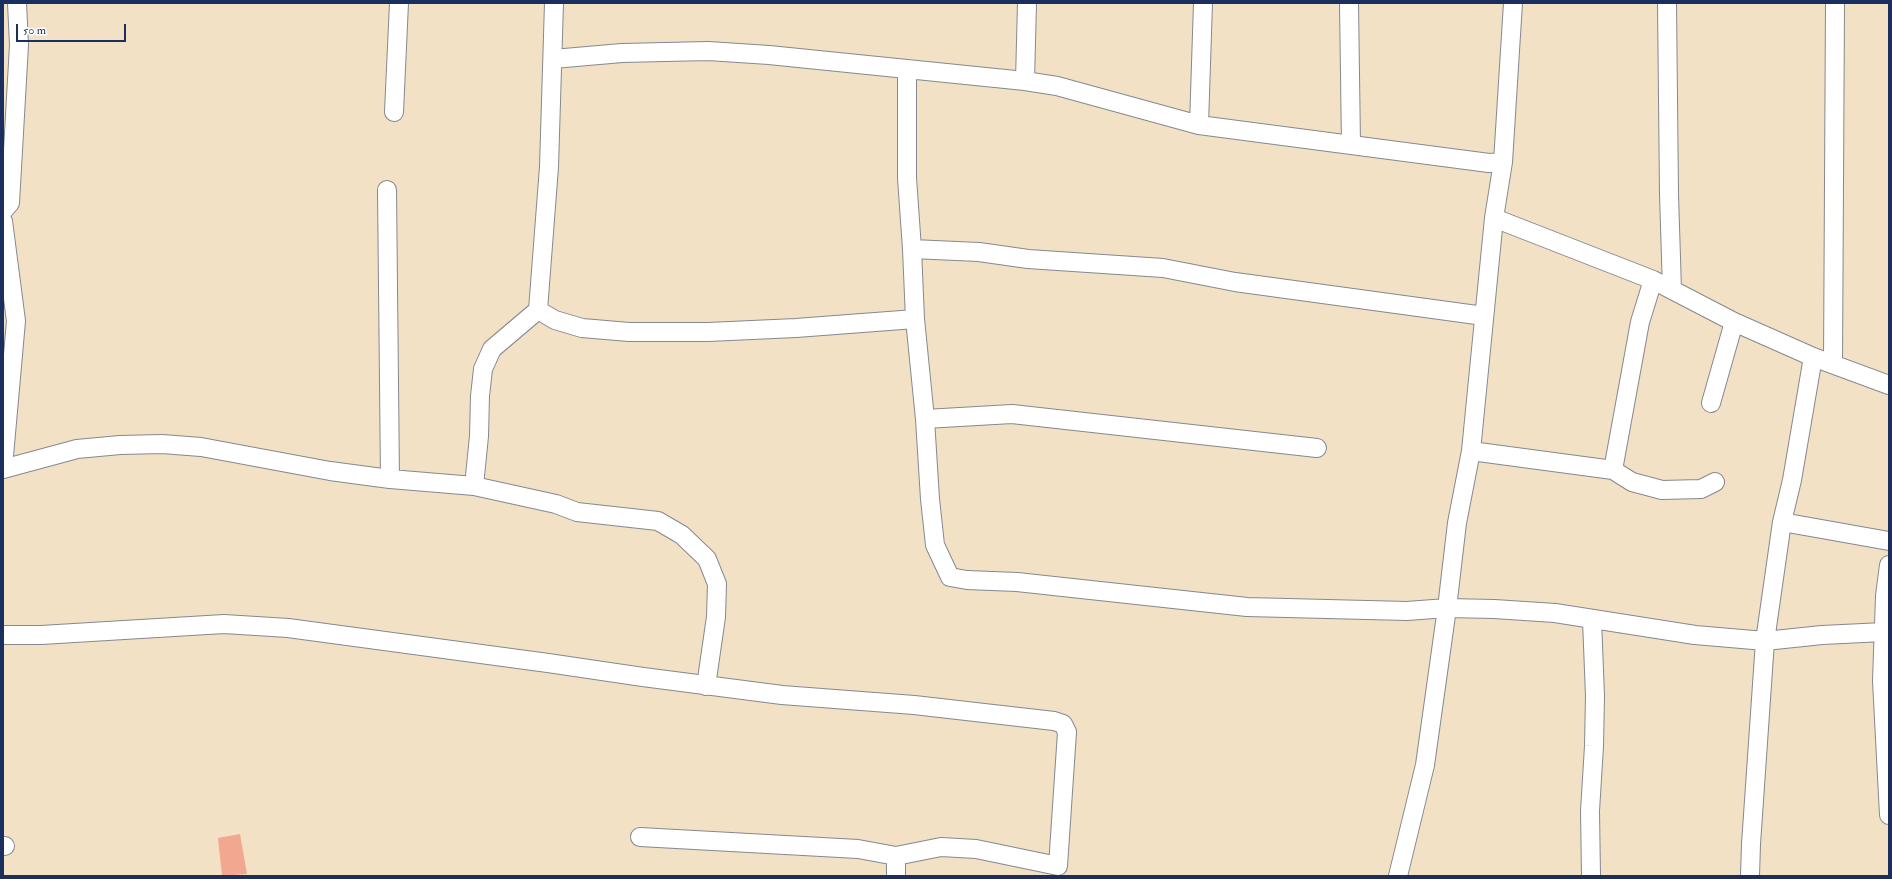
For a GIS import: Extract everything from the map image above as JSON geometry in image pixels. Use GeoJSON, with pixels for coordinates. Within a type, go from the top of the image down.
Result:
{"type":"FeatureCollection","features":[{"type":"Feature","properties":{"kind":"street"},"geometry":{"type":"LineString","coordinates":[[3,211],[10,203],[11,45],[17,3]]}},
{"type":"Feature","properties":{"kind":"street"},"geometry":{"type":"LineString","coordinates":[[394,112],[399,3]]}},
{"type":"Feature","properties":{"kind":"street"},"geometry":{"type":"LineString","coordinates":[[474,486],[478,451],[483,369],[492,349],[538,310],[549,167],[554,3]]}},
{"type":"Feature","properties":{"kind":"street"},"geometry":{"type":"LineString","coordinates":[[1025,81],[1026,3]]}},
{"type":"Feature","properties":{"kind":"street"},"geometry":{"type":"LineString","coordinates":[[1199,125],[1203,3]]}},
{"type":"Feature","properties":{"kind":"street"},"geometry":{"type":"LineString","coordinates":[[1349,3],[1351,145]]}},
{"type":"Feature","properties":{"kind":"street"},"geometry":{"type":"LineString","coordinates":[[1398,876],[1425,765],[1447,608],[1457,523],[1471,451],[1494,218],[1503,162],[1513,3]]}},
{"type":"Feature","properties":{"kind":"street"},"geometry":{"type":"LineString","coordinates":[[1667,3],[1669,194],[1672,290]]}},
{"type":"Feature","properties":{"kind":"street"},"geometry":{"type":"LineString","coordinates":[[1833,364],[1835,3]]}},
{"type":"Feature","properties":{"kind":"street"},"geometry":{"type":"LineString","coordinates":[[553,59],[622,53],[708,51],[769,55],[1025,81],[1057,86],[1199,125],[1489,163],[1503,162]]}},
{"type":"Feature","properties":{"kind":"street"},"geometry":{"type":"LineString","coordinates":[[907,70],[907,178],[915,319],[925,419],[930,499],[935,545],[944,568],[950,577],[967,580],[1017,582],[1247,607],[1407,611],[1447,608],[1555,613],[1695,635],[1765,641],[1822,634],[1884,632]]}},
{"type":"Feature","properties":{"kind":"street"},"geometry":{"type":"LineString","coordinates":[[387,190],[390,479]]}},
{"type":"Feature","properties":{"kind":"street"},"geometry":{"type":"LineString","coordinates":[[1494,218],[1653,280],[1734,322],[1813,357],[1889,385]]}},
{"type":"Feature","properties":{"kind":"street"},"geometry":{"type":"LineString","coordinates":[[3,221],[16,321],[3,468],[77,449],[120,445],[162,444],[201,447],[330,471],[390,479],[474,486],[556,504],[578,512],[658,521],[682,535],[707,559],[717,584],[716,617],[706,686]]}},
{"type":"Feature","properties":{"kind":"street"},"geometry":{"type":"LineString","coordinates":[[912,249],[979,252],[1028,259],[1163,268],[1235,282],[1484,316]]}},
{"type":"Feature","properties":{"kind":"street"},"geometry":{"type":"LineString","coordinates":[[1613,470],[1640,322],[1653,280]]}},
{"type":"Feature","properties":{"kind":"street"},"geometry":{"type":"LineString","coordinates":[[538,310],[554,320],[582,328],[604,332],[708,332],[796,328],[915,319]]}},
{"type":"Feature","properties":{"kind":"street"},"geometry":{"type":"LineString","coordinates":[[1711,403],[1734,322]]}},
{"type":"Feature","properties":{"kind":"street"},"geometry":{"type":"LineString","coordinates":[[1750,876],[1765,641],[1782,522],[1792,480],[1813,357]]}},
{"type":"Feature","properties":{"kind":"street"},"geometry":{"type":"LineString","coordinates":[[925,419],[1019,414],[1317,448]]}},
{"type":"Feature","properties":{"kind":"street"},"geometry":{"type":"LineString","coordinates":[[1471,451],[1613,470],[1632,482],[1662,490],[1701,489],[1716,482]]}},
{"type":"Feature","properties":{"kind":"street"},"geometry":{"type":"LineString","coordinates":[[1782,522],[1889,541]]}},
{"type":"Feature","properties":{"kind":"street"},"geometry":{"type":"LineString","coordinates":[[1889,565],[1884,632],[1882,703],[1889,815]]}},
{"type":"Feature","properties":{"kind":"street"},"geometry":{"type":"LineString","coordinates":[[1591,876],[1590,811],[1595,696],[1592,620]]}},
{"type":"Feature","properties":{"kind":"street"},"geometry":{"type":"LineString","coordinates":[[3,635],[41,635],[224,624],[288,628],[706,686],[782,695],[914,705],[1054,721],[1063,724],[1067,732],[1058,871],[976,849],[941,847],[896,856],[858,848],[640,837]]}},
{"type":"Feature","properties":{"kind":"street"},"geometry":{"type":"LineString","coordinates":[[896,856],[896,876]]}},
{"type":"Feature","properties":{"kind":"building"},"geometry":{"type":"Polygon","coordinates":[[[240,834],[247,874],[222,876],[218,838],[240,834]]]}}]}
